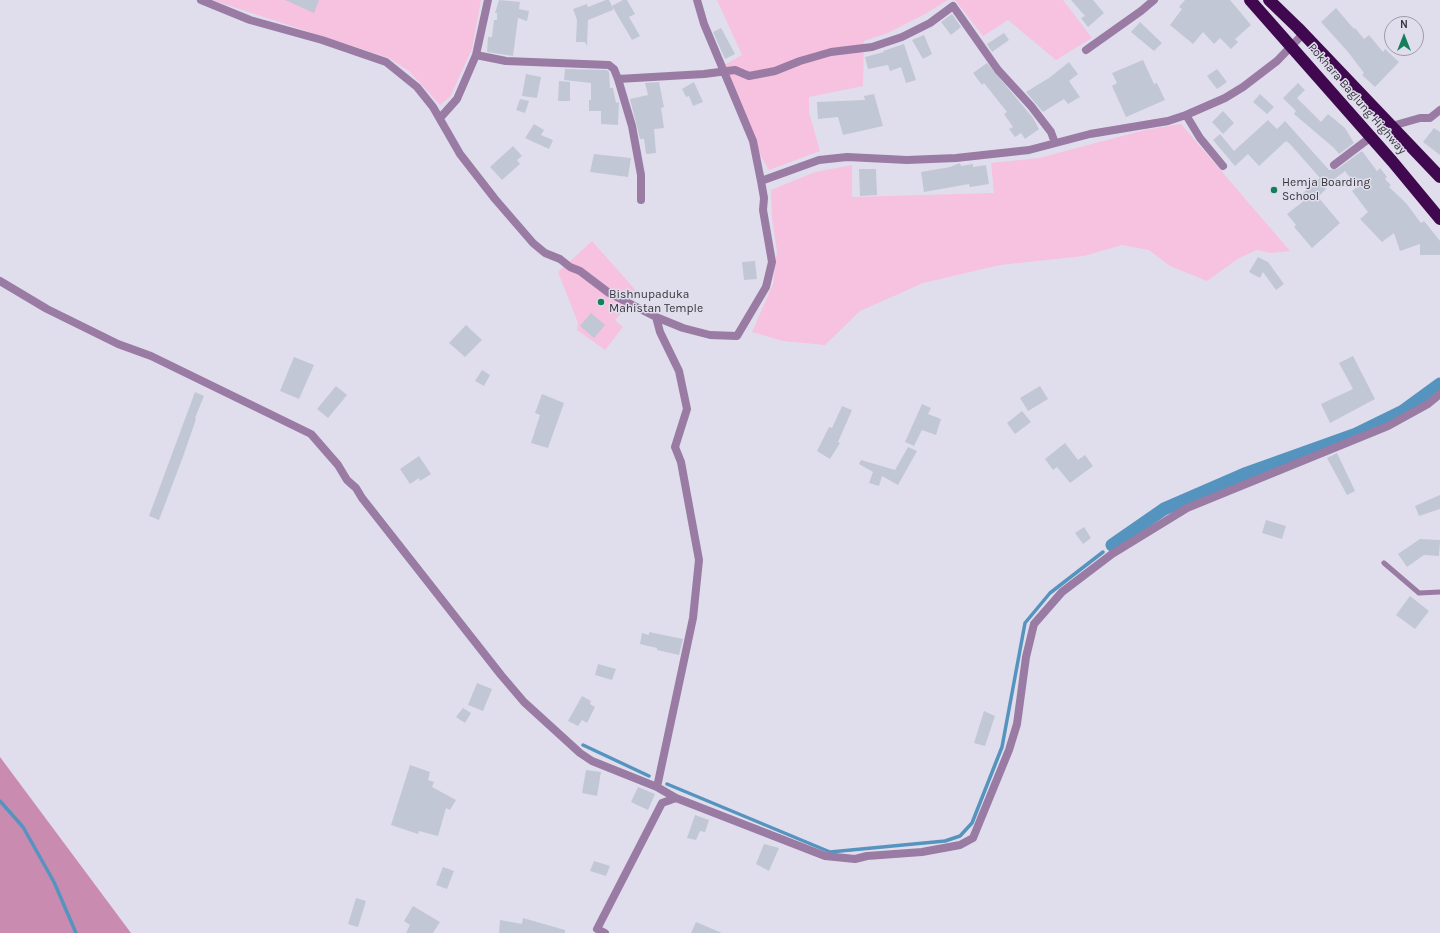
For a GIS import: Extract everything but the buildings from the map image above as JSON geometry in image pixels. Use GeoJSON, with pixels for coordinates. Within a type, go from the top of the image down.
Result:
{"type":"FeatureCollection","features":[{"type":"Feature","properties":{"kind":"highway","name":"Pokhara Baglung Highway"},"geometry":{"type":"LineString","coordinates":[[1250,0],[1371,137],[1440,219]]}},
{"type":"Feature","properties":{"kind":"highway","name":"Pokhara Baglung Highway"},"geometry":{"type":"LineString","coordinates":[[1271,0],[1440,177]]}},
{"type":"Feature","properties":{"kind":"street"},"geometry":{"type":"LineString","coordinates":[[201,0],[250,20],[322,40],[386,62],[417,87],[440,118],[460,154],[495,199],[533,243],[545,253],[560,259],[570,268],[580,271],[609,293],[656,318],[683,328],[710,335],[737,336],[766,287],[772,262],[763,210],[764,198],[753,141],[725,71],[704,24],[697,0]]}},
{"type":"Feature","properties":{"kind":"street"},"geometry":{"type":"LineString","coordinates":[[440,118],[457,99],[476,55],[488,0]]}},
{"type":"Feature","properties":{"kind":"street"},"geometry":{"type":"LineString","coordinates":[[1086,50],[1154,0]]}},
{"type":"Feature","properties":{"kind":"street"},"geometry":{"type":"LineString","coordinates":[[618,79],[704,74],[735,70],[749,76],[775,71],[800,61],[831,52],[872,48],[902,37],[930,23],[953,6],[998,70],[1031,106],[1051,132],[1055,143]]}},
{"type":"Feature","properties":{"kind":"street"},"geometry":{"type":"LineString","coordinates":[[761,181],[819,160],[847,157],[907,160],[956,158],[1029,150],[1090,134],[1168,121],[1218,101],[1243,87],[1277,61],[1303,34]]}},
{"type":"Feature","properties":{"kind":"street"},"geometry":{"type":"LineString","coordinates":[[476,55],[506,61],[609,65],[614,69],[632,126],[638,152],[642,200]]}},
{"type":"Feature","properties":{"kind":"street"},"geometry":{"type":"LineString","coordinates":[[1392,126],[1420,118],[1430,118],[1440,110]]}},
{"type":"Feature","properties":{"kind":"street"},"geometry":{"type":"LineString","coordinates":[[1186,115],[1200,138],[1223,166]]}},
{"type":"Feature","properties":{"kind":"street"},"geometry":{"type":"LineString","coordinates":[[1334,165],[1371,137]]}},
{"type":"Feature","properties":{"kind":"street"},"geometry":{"type":"LineString","coordinates":[[0,281],[54,313],[118,344],[150,356],[311,434],[338,465],[347,480],[356,488],[362,498],[501,676],[524,702],[580,753],[592,761],[657,787],[676,798],[825,856],[855,859],[867,856],[922,852],[960,845],[973,838],[1009,750],[1017,724],[1026,656],[1034,624],[1062,592],[1112,554],[1187,508],[1388,426],[1428,404],[1440,394]]}},
{"type":"Feature","properties":{"kind":"street"},"geometry":{"type":"LineString","coordinates":[[656,318],[660,332],[679,371],[687,409],[675,447],[681,462],[699,560],[693,618],[657,787]]}},
{"type":"Feature","properties":{"kind":"street"},"geometry":{"type":"LineString","coordinates":[[605,933],[597,929],[662,803],[676,798]]}},
{"type":"Feature","properties":{"kind":"lane"},"geometry":{"type":"LineString","coordinates":[[1384,563],[1419,593],[1440,592]]}},
{"type":"Feature","properties":{"kind":"shaded area"},"geometry":{"type":"Polygon","coordinates":[[[212,0],[481,0],[472,49],[450,97],[440,105],[409,71],[389,58],[212,0]]]}},
{"type":"Feature","properties":{"kind":"shaded area"},"geometry":{"type":"Polygon","coordinates":[[[717,0],[948,0],[888,33],[864,41],[863,86],[809,97],[809,112],[820,151],[769,170],[750,137],[721,67],[742,55],[717,0]]]}},
{"type":"Feature","properties":{"kind":"shaded area"},"geometry":{"type":"Polygon","coordinates":[[[955,0],[1063,0],[1092,38],[1056,60],[1008,20],[983,36],[955,0]]]}},
{"type":"Feature","properties":{"kind":"shaded area"},"geometry":{"type":"Polygon","coordinates":[[[1181,124],[1290,251],[1271,253],[1257,250],[1239,258],[1207,281],[1170,266],[1149,250],[1122,245],[1084,256],[1000,265],[923,283],[860,311],[825,345],[783,341],[752,332],[773,284],[777,251],[772,218],[771,190],[815,172],[852,165],[852,197],[994,193],[991,163],[1039,158],[1145,130],[1181,124]]]}},
{"type":"Feature","properties":{"kind":"shaded area"},"geometry":{"type":"Polygon","coordinates":[[[592,241],[639,294],[615,320],[623,327],[605,350],[577,330],[578,323],[558,272],[592,241]]]}},
{"type":"Feature","properties":{"kind":"shaded area"},"geometry":{"type":"Polygon","coordinates":[[[0,757],[131,933],[0,933],[0,757]]]}},
{"type":"Feature","properties":{"kind":"waterway"},"geometry":{"type":"LineString","coordinates":[[1112,545],[1164,509],[1247,473],[1356,434],[1403,411],[1440,384]]}},
{"type":"Feature","properties":{"kind":"waterway"},"geometry":{"type":"LineString","coordinates":[[667,784],[830,852],[945,841],[960,836],[972,823],[1002,747],[1025,623],[1050,593],[1103,552]]}},
{"type":"Feature","properties":{"kind":"waterway"},"geometry":{"type":"LineString","coordinates":[[583,745],[649,776]]}},
{"type":"Feature","properties":{"kind":"waterway"},"geometry":{"type":"LineString","coordinates":[[0,801],[23,827],[54,882],[76,933]]}},
{"type":"Feature","properties":{"kind":"place","name":"Hemja Boarding School"},"geometry":{"type":"Point","coordinates":[1274,190]}},
{"type":"Feature","properties":{"kind":"place","name":"Bishnupaduka Mahistan Temple"},"geometry":{"type":"Point","coordinates":[601,302]}}]}
